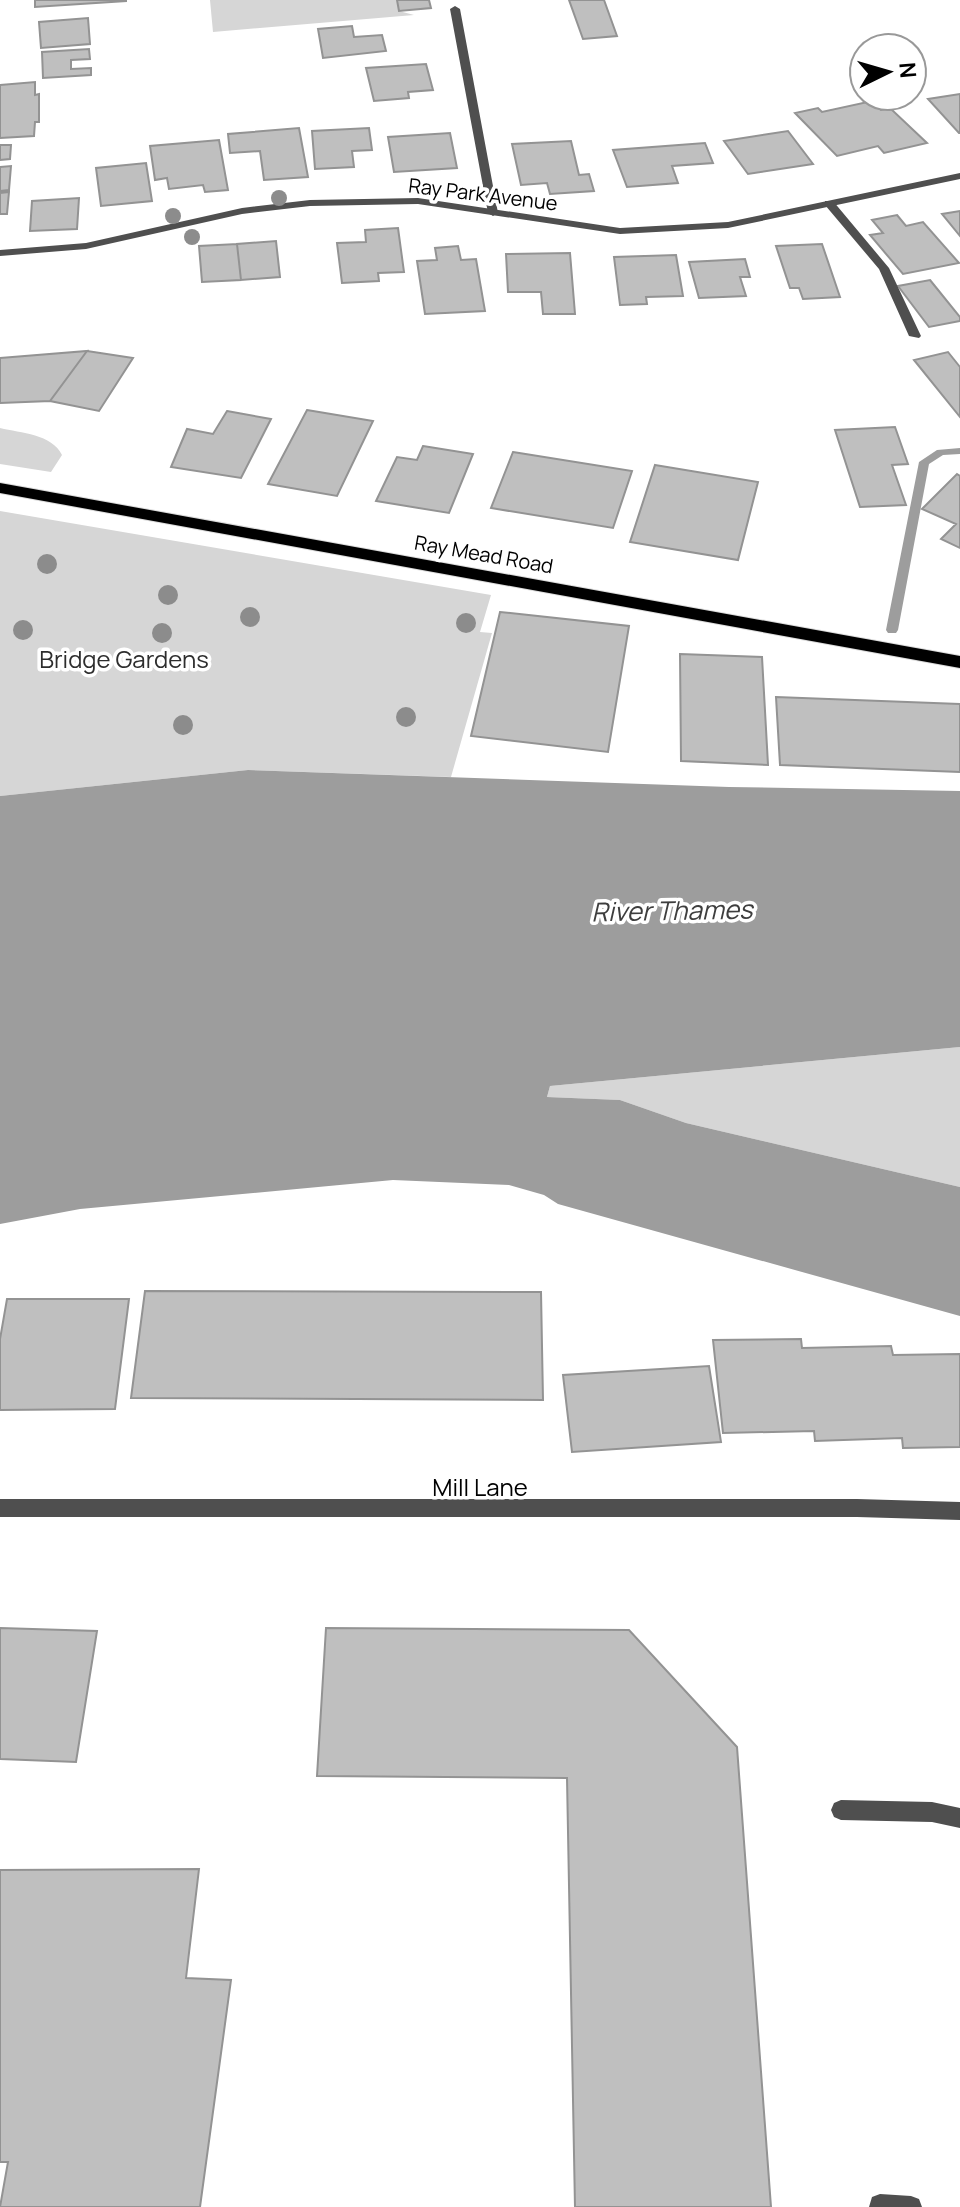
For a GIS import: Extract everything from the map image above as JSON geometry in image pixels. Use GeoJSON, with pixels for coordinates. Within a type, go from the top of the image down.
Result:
{"type":"FeatureCollection","features":[{"type":"Feature","properties":{"kind":"main road","name":"Ray Mead Road"},"geometry":{"type":"LineString","coordinates":[[0,488],[960,662]]}},
{"type":"Feature","properties":{"kind":"street"},"geometry":{"type":"LineString","coordinates":[[455,9],[493,213]]}},
{"type":"Feature","properties":{"kind":"street","name":"Ray Park Avenue"},"geometry":{"type":"LineString","coordinates":[[0,253],[106,243],[242,211],[310,203],[418,201],[620,231],[728,225],[960,176]]}},
{"type":"Feature","properties":{"kind":"street"},"geometry":{"type":"LineString","coordinates":[[829,203],[884,268],[915,336]]}},
{"type":"Feature","properties":{"kind":"street","name":"Mill Lane"},"geometry":{"type":"LineString","coordinates":[[0,1508],[857,1508],[960,1511]]}},
{"type":"Feature","properties":{"kind":"street"},"geometry":{"type":"LineString","coordinates":[[841,1810],[932,1812],[960,1818]]}},
{"type":"Feature","properties":{"kind":"street"},"geometry":{"type":"LineString","coordinates":[[880,2205],[911,2207]]}},
{"type":"Feature","properties":{"kind":"green space"},"geometry":{"type":"Polygon","coordinates":[[[210,0],[397,0],[399,11],[414,15],[213,32],[210,0]]]}},
{"type":"Feature","properties":{"kind":"green space"},"geometry":{"type":"Polygon","coordinates":[[[0,428],[44,439],[62,455],[51,472],[0,464],[0,428]]]}},
{"type":"Feature","properties":{"kind":"green space","name":"Bridge Gardens"},"geometry":{"type":"Polygon","coordinates":[[[0,511],[491,595],[480,632],[492,633],[451,777],[248,770],[0,796],[0,511]]]}},
{"type":"Feature","properties":{"kind":"green space"},"geometry":{"type":"Polygon","coordinates":[[[960,1047],[960,1187],[686,1123],[620,1100],[547,1097],[550,1086],[960,1047]]]}},
{"type":"Feature","properties":{"kind":"water","name":"River Thames"},"geometry":{"type":"Polygon","coordinates":[[[248,770],[729,787],[960,791],[960,1047],[550,1086],[547,1097],[620,1100],[686,1123],[960,1187],[960,1316],[558,1204],[544,1195],[509,1185],[393,1180],[80,1209],[0,1224],[0,796],[248,770]]]}},
{"type":"Feature","properties":{"kind":"building"},"geometry":{"type":"Polygon","coordinates":[[[35,0],[126,0],[126,1],[35,7],[35,0]]]}},
{"type":"Feature","properties":{"kind":"building"},"geometry":{"type":"Polygon","coordinates":[[[397,0],[429,0],[431,8],[399,11],[397,0]]]}},
{"type":"Feature","properties":{"kind":"building"},"geometry":{"type":"Polygon","coordinates":[[[569,0],[604,0],[617,36],[583,39],[569,0]]]}},
{"type":"Feature","properties":{"kind":"building"},"geometry":{"type":"Polygon","coordinates":[[[88,18],[90,44],[41,48],[39,22],[88,18]]]}},
{"type":"Feature","properties":{"kind":"building"},"geometry":{"type":"Polygon","coordinates":[[[352,26],[354,37],[382,35],[386,51],[323,58],[318,29],[352,26]]]}},
{"type":"Feature","properties":{"kind":"building"},"geometry":{"type":"Polygon","coordinates":[[[89,49],[90,59],[71,60],[71,69],[91,68],[91,75],[43,78],[42,52],[89,49]]]}},
{"type":"Feature","properties":{"kind":"building"},"geometry":{"type":"Polygon","coordinates":[[[426,64],[433,90],[408,92],[409,98],[374,101],[366,68],[426,64]]]}},
{"type":"Feature","properties":{"kind":"building"},"geometry":{"type":"Polygon","coordinates":[[[35,82],[35,95],[39,94],[39,122],[35,122],[34,136],[0,138],[0,85],[35,82]]]}},
{"type":"Feature","properties":{"kind":"building"},"geometry":{"type":"Polygon","coordinates":[[[960,94],[960,133],[959,133],[928,99],[960,94]]]}},
{"type":"Feature","properties":{"kind":"building"},"geometry":{"type":"Polygon","coordinates":[[[848,106],[848,112],[894,112],[927,143],[884,153],[878,146],[837,156],[795,113],[818,108],[822,112],[848,106]]]}},
{"type":"Feature","properties":{"kind":"building"},"geometry":{"type":"Polygon","coordinates":[[[299,128],[308,177],[264,180],[260,151],[230,153],[228,134],[299,128]]]}},
{"type":"Feature","properties":{"kind":"building"},"geometry":{"type":"Polygon","coordinates":[[[369,128],[372,150],[352,151],[354,167],[315,169],[312,131],[369,128]]]}},
{"type":"Feature","properties":{"kind":"building"},"geometry":{"type":"Polygon","coordinates":[[[788,131],[813,164],[748,174],[724,141],[788,131]]]}},
{"type":"Feature","properties":{"kind":"building"},"geometry":{"type":"Polygon","coordinates":[[[450,133],[457,168],[394,172],[388,137],[450,133]]]}},
{"type":"Feature","properties":{"kind":"building"},"geometry":{"type":"Polygon","coordinates":[[[219,140],[228,190],[205,192],[203,185],[169,189],[167,178],[155,180],[150,146],[219,140]]]}},
{"type":"Feature","properties":{"kind":"building"},"geometry":{"type":"Polygon","coordinates":[[[571,141],[579,175],[589,174],[594,191],[550,194],[547,183],[521,185],[512,144],[571,141]]]}},
{"type":"Feature","properties":{"kind":"building"},"geometry":{"type":"Polygon","coordinates":[[[705,143],[713,163],[672,166],[678,183],[627,187],[613,150],[705,143]]]}},
{"type":"Feature","properties":{"kind":"building"},"geometry":{"type":"Polygon","coordinates":[[[0,145],[11,145],[10,159],[0,160],[0,145]]]}},
{"type":"Feature","properties":{"kind":"building"},"geometry":{"type":"Polygon","coordinates":[[[146,163],[152,201],[101,206],[96,168],[146,163]]]}},
{"type":"Feature","properties":{"kind":"building"},"geometry":{"type":"Polygon","coordinates":[[[11,166],[9,190],[0,191],[0,167],[11,166]]]}},
{"type":"Feature","properties":{"kind":"building"},"geometry":{"type":"Polygon","coordinates":[[[9,192],[7,214],[0,214],[0,193],[9,192]]]}},
{"type":"Feature","properties":{"kind":"building"},"geometry":{"type":"Polygon","coordinates":[[[79,198],[77,229],[30,231],[32,201],[79,198]]]}},
{"type":"Feature","properties":{"kind":"building"},"geometry":{"type":"Polygon","coordinates":[[[960,211],[960,236],[942,214],[960,211]]]}},
{"type":"Feature","properties":{"kind":"building"},"geometry":{"type":"Polygon","coordinates":[[[897,215],[906,226],[923,222],[959,263],[903,274],[870,235],[883,233],[872,220],[897,215]]]}},
{"type":"Feature","properties":{"kind":"building"},"geometry":{"type":"Polygon","coordinates":[[[398,228],[404,272],[378,273],[379,281],[342,283],[337,243],[366,242],[365,230],[398,228]]]}},
{"type":"Feature","properties":{"kind":"building"},"geometry":{"type":"Polygon","coordinates":[[[276,241],[280,277],[241,280],[237,244],[276,241]]]}},
{"type":"Feature","properties":{"kind":"building"},"geometry":{"type":"Polygon","coordinates":[[[237,244],[241,280],[202,282],[199,246],[237,244]]]}},
{"type":"Feature","properties":{"kind":"building"},"geometry":{"type":"Polygon","coordinates":[[[822,244],[840,297],[803,299],[799,288],[790,288],[776,246],[822,244]]]}},
{"type":"Feature","properties":{"kind":"building"},"geometry":{"type":"Polygon","coordinates":[[[458,246],[461,260],[476,259],[485,311],[425,314],[417,261],[437,260],[435,248],[458,246]]]}},
{"type":"Feature","properties":{"kind":"building"},"geometry":{"type":"Polygon","coordinates":[[[570,253],[575,314],[543,314],[541,292],[508,292],[506,254],[570,253]]]}},
{"type":"Feature","properties":{"kind":"building"},"geometry":{"type":"Polygon","coordinates":[[[676,255],[683,296],[646,297],[647,304],[620,305],[614,257],[676,255]]]}},
{"type":"Feature","properties":{"kind":"building"},"geometry":{"type":"Polygon","coordinates":[[[745,259],[750,277],[740,277],[746,296],[699,298],[689,262],[745,259]]]}},
{"type":"Feature","properties":{"kind":"building"},"geometry":{"type":"Polygon","coordinates":[[[930,280],[960,321],[929,327],[898,286],[930,280]]]}},
{"type":"Feature","properties":{"kind":"building"},"geometry":{"type":"Polygon","coordinates":[[[87,351],[50,401],[0,403],[0,358],[87,351]]]}},
{"type":"Feature","properties":{"kind":"building"},"geometry":{"type":"Polygon","coordinates":[[[87,351],[133,358],[99,411],[50,401],[87,351]]]}},
{"type":"Feature","properties":{"kind":"building"},"geometry":{"type":"Polygon","coordinates":[[[948,352],[960,367],[960,417],[914,360],[948,352]]]}},
{"type":"Feature","properties":{"kind":"building"},"geometry":{"type":"Polygon","coordinates":[[[307,410],[373,421],[337,496],[268,484],[307,410]]]}},
{"type":"Feature","properties":{"kind":"building"},"geometry":{"type":"Polygon","coordinates":[[[227,411],[271,419],[241,478],[171,467],[187,429],[213,434],[227,411]]]}},
{"type":"Feature","properties":{"kind":"building"},"geometry":{"type":"Polygon","coordinates":[[[895,427],[908,464],[892,465],[906,505],[860,507],[835,430],[895,427]]]}},
{"type":"Feature","properties":{"kind":"building"},"geometry":{"type":"Polygon","coordinates":[[[423,446],[473,454],[449,513],[376,501],[397,457],[417,460],[423,446]]]}},
{"type":"Feature","properties":{"kind":"building"},"geometry":{"type":"Polygon","coordinates":[[[513,452],[632,471],[613,528],[491,508],[513,452]]]}},
{"type":"Feature","properties":{"kind":"building"},"geometry":{"type":"Polygon","coordinates":[[[655,465],[758,482],[738,560],[630,542],[655,465]]]}},
{"type":"Feature","properties":{"kind":"building"},"geometry":{"type":"Polygon","coordinates":[[[957,474],[960,476],[960,548],[941,539],[956,524],[922,509],[957,474]]]}},
{"type":"Feature","properties":{"kind":"building"},"geometry":{"type":"Polygon","coordinates":[[[500,612],[629,626],[608,752],[471,736],[500,612]]]}},
{"type":"Feature","properties":{"kind":"building"},"geometry":{"type":"Polygon","coordinates":[[[680,654],[762,657],[768,765],[681,761],[680,654]]]}},
{"type":"Feature","properties":{"kind":"building"},"geometry":{"type":"Polygon","coordinates":[[[776,697],[960,704],[960,772],[780,765],[776,697]]]}},
{"type":"Feature","properties":{"kind":"building"},"geometry":{"type":"Polygon","coordinates":[[[145,1291],[541,1292],[543,1400],[131,1398],[145,1291]]]}},
{"type":"Feature","properties":{"kind":"building"},"geometry":{"type":"Polygon","coordinates":[[[7,1299],[129,1299],[115,1409],[0,1410],[0,1339],[7,1299]]]}},
{"type":"Feature","properties":{"kind":"building"},"geometry":{"type":"Polygon","coordinates":[[[801,1339],[802,1348],[891,1346],[893,1355],[960,1354],[960,1447],[903,1448],[902,1438],[815,1441],[814,1431],[723,1433],[713,1340],[801,1339]]]}},
{"type":"Feature","properties":{"kind":"building"},"geometry":{"type":"Polygon","coordinates":[[[709,1366],[721,1442],[572,1452],[563,1375],[709,1366]]]}},
{"type":"Feature","properties":{"kind":"building"},"geometry":{"type":"Polygon","coordinates":[[[0,1628],[97,1631],[76,1762],[0,1759],[0,1628]]]}},
{"type":"Feature","properties":{"kind":"building"},"geometry":{"type":"Polygon","coordinates":[[[326,1628],[629,1630],[737,1747],[771,2207],[575,2207],[567,1778],[317,1776],[326,1628]]]}},
{"type":"Feature","properties":{"kind":"building"},"geometry":{"type":"Polygon","coordinates":[[[199,1869],[186,1978],[231,1980],[200,2207],[0,2207],[8,2162],[0,2162],[0,1870],[199,1869]]]}},
{"type":"Feature","properties":{"kind":"waterway"},"geometry":{"type":"LineString","coordinates":[[892,630],[924,462],[941,452],[960,451]]}}]}
